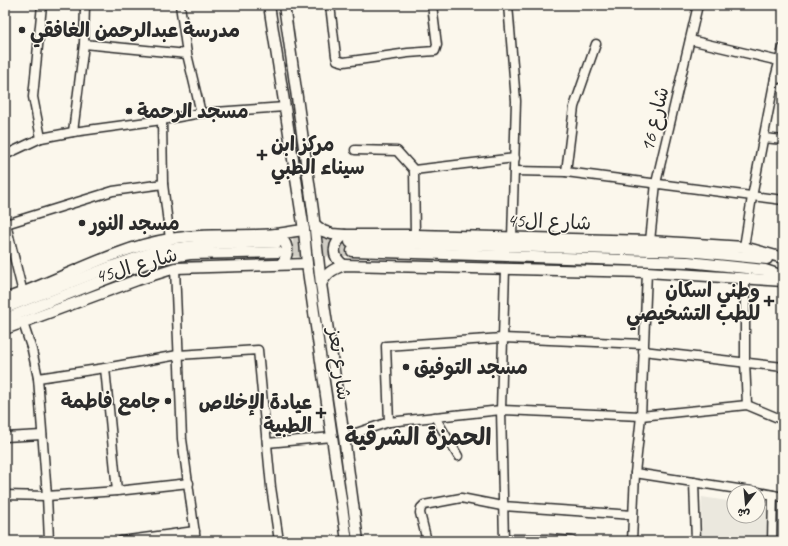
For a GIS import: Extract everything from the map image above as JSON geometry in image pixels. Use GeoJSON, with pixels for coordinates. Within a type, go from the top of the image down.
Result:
{"type":"FeatureCollection","features":[{"type":"Feature","properties":{"kind":"main road"},"geometry":{"type":"LineString","coordinates":[[269,5],[304,230]]}},
{"type":"Feature","properties":{"kind":"main road"},"geometry":{"type":"LineString","coordinates":[[284,5],[314,224]]}},
{"type":"Feature","properties":{"kind":"main road","name":"شارع ال45"},"geometry":{"type":"LineString","coordinates":[[314,224],[324,231],[349,243],[688,262],[765,270],[783,276]]}},
{"type":"Feature","properties":{"kind":"main road","name":"شارع تعز"},"geometry":{"type":"LineString","coordinates":[[314,224],[320,284],[344,437],[358,541]]}},
{"type":"Feature","properties":{"kind":"main road","name":"شارع ال45"},"geometry":{"type":"LineString","coordinates":[[5,319],[154,260],[277,243],[304,230]]}},
{"type":"Feature","properties":{"kind":"main road","name":"شارع تعز"},"geometry":{"type":"LineString","coordinates":[[304,230],[307,264],[347,541]]}},
{"type":"Feature","properties":{"kind":"main road","name":"شارع ال45"},"geometry":{"type":"LineString","coordinates":[[349,243],[415,235],[650,242],[744,247],[783,258]]}},
{"type":"Feature","properties":{"kind":"main road","name":"شارع ال45"},"geometry":{"type":"LineString","coordinates":[[5,299],[23,293],[82,267],[137,247],[170,239],[193,236],[277,243]]}},
{"type":"Feature","properties":{"kind":"main road"},"geometry":{"type":"LineString","coordinates":[[277,243],[283,239],[288,249],[287,254],[281,264]]}},
{"type":"Feature","properties":{"kind":"main road"},"geometry":{"type":"LineString","coordinates":[[344,266],[335,256],[334,250],[340,239],[349,243]]}},
{"type":"Feature","properties":{"kind":"main road","name":"شارع ال45"},"geometry":{"type":"LineString","coordinates":[[5,308],[110,267],[159,250],[212,244],[277,243]]}},
{"type":"Feature","properties":{"kind":"main road","name":"شارع ال45"},"geometry":{"type":"LineString","coordinates":[[349,243],[687,251],[753,257],[783,262]]}},
{"type":"Feature","properties":{"kind":"main road","name":"شارع ال45"},"geometry":{"type":"LineString","coordinates":[[5,329],[137,280],[174,268],[307,264]]}},
{"type":"Feature","properties":{"kind":"main road"},"geometry":{"type":"LineString","coordinates":[[320,284],[326,274],[344,266],[647,272],[783,281]]}},
{"type":"Feature","properties":{"kind":"street"},"geometry":{"type":"LineString","coordinates":[[41,138],[33,97],[42,5]]}},
{"type":"Feature","properties":{"kind":"street"},"geometry":{"type":"LineString","coordinates":[[73,132],[84,44],[85,5]]}},
{"type":"Feature","properties":{"kind":"street"},"geometry":{"type":"LineString","coordinates":[[180,5],[187,54],[201,113]]}},
{"type":"Feature","properties":{"kind":"street"},"geometry":{"type":"LineString","coordinates":[[330,5],[336,56],[338,60],[344,62],[408,53],[435,51],[438,45],[432,5]]}},
{"type":"Feature","properties":{"kind":"street"},"geometry":{"type":"LineString","coordinates":[[508,5],[516,101],[512,238]]}},
{"type":"Feature","properties":{"kind":"street","name":"شارع 16"},"geometry":{"type":"LineString","coordinates":[[650,242],[656,183],[698,5]]}},
{"type":"Feature","properties":{"kind":"street"},"geometry":{"type":"LineString","coordinates":[[690,40],[780,61]]}},
{"type":"Feature","properties":{"kind":"street"},"geometry":{"type":"LineString","coordinates":[[84,44],[187,54]]}},
{"type":"Feature","properties":{"kind":"street"},"geometry":{"type":"LineString","coordinates":[[566,172],[574,107],[596,44]]}},
{"type":"Feature","properties":{"kind":"street"},"geometry":{"type":"LineString","coordinates":[[744,247],[764,138],[779,79],[780,61],[783,48]]}},
{"type":"Feature","properties":{"kind":"street"},"geometry":{"type":"LineString","coordinates":[[5,155],[41,138],[73,132],[201,113],[284,107]]}},
{"type":"Feature","properties":{"kind":"street"},"geometry":{"type":"LineString","coordinates":[[162,120],[163,184],[170,239]]}},
{"type":"Feature","properties":{"kind":"street"},"geometry":{"type":"LineString","coordinates":[[764,138],[783,140]]}},
{"type":"Feature","properties":{"kind":"street"},"geometry":{"type":"LineString","coordinates":[[355,150],[398,151],[414,170],[415,235]]}},
{"type":"Feature","properties":{"kind":"street"},"geometry":{"type":"LineString","coordinates":[[414,170],[515,158]]}},
{"type":"Feature","properties":{"kind":"street"},"geometry":{"type":"LineString","coordinates":[[514,171],[566,172],[783,200]]}},
{"type":"Feature","properties":{"kind":"street"},"geometry":{"type":"LineString","coordinates":[[23,293],[6,221],[113,191],[163,184]]}},
{"type":"Feature","properties":{"kind":"street"},"geometry":{"type":"LineString","coordinates":[[174,268],[182,439],[196,541]]}},
{"type":"Feature","properties":{"kind":"street"},"geometry":{"type":"LineString","coordinates":[[505,268],[501,410],[502,506],[504,540],[550,539],[572,541]]}},
{"type":"Feature","properties":{"kind":"street"},"geometry":{"type":"LineString","coordinates":[[632,541],[635,473],[641,416],[647,272]]}},
{"type":"Feature","properties":{"kind":"street"},"geometry":{"type":"LineString","coordinates":[[745,278],[745,362],[747,405]]}},
{"type":"Feature","properties":{"kind":"street"},"geometry":{"type":"LineString","coordinates":[[23,323],[32,350],[38,378],[49,541]]}},
{"type":"Feature","properties":{"kind":"street"},"geometry":{"type":"LineString","coordinates":[[389,422],[386,346],[502,338],[643,347],[783,367]]}},
{"type":"Feature","properties":{"kind":"street"},"geometry":{"type":"LineString","coordinates":[[38,378],[178,355],[258,350],[271,487],[279,541]]}},
{"type":"Feature","properties":{"kind":"street"},"geometry":{"type":"LineString","coordinates":[[105,368],[116,491]]}},
{"type":"Feature","properties":{"kind":"street"},"geometry":{"type":"LineString","coordinates":[[344,437],[389,422],[501,410],[641,416],[747,405],[783,420]]}},
{"type":"Feature","properties":{"kind":"street"},"geometry":{"type":"LineString","coordinates":[[435,417],[458,456]]}},
{"type":"Feature","properties":{"kind":"street"},"geometry":{"type":"LineString","coordinates":[[5,437],[42,435]]}},
{"type":"Feature","properties":{"kind":"street"},"geometry":{"type":"LineString","coordinates":[[267,443],[332,437]]}},
{"type":"Feature","properties":{"kind":"street"},"geometry":{"type":"LineString","coordinates":[[635,473],[726,487]]}},
{"type":"Feature","properties":{"kind":"street"},"geometry":{"type":"LineString","coordinates":[[694,482],[696,541]]}},
{"type":"Feature","properties":{"kind":"street"},"geometry":{"type":"LineString","coordinates":[[5,495],[47,496],[116,491],[189,483]]}},
{"type":"Feature","properties":{"kind":"street"},"geometry":{"type":"LineString","coordinates":[[766,494],[783,497]]}},
{"type":"Feature","properties":{"kind":"street"},"geometry":{"type":"LineString","coordinates":[[772,541],[773,495]]}},
{"type":"Feature","properties":{"kind":"street"},"geometry":{"type":"LineString","coordinates":[[427,541],[420,513],[421,508],[424,505],[461,498],[502,506],[633,515]]}},
{"type":"Feature","properties":{"kind":"street"},"geometry":{"type":"LineString","coordinates":[[121,541],[195,531]]}},
{"type":"Feature","properties":{"kind":"shaded area"},"geometry":{"type":"Polygon","coordinates":[[[702,497],[726,501],[726,524],[766,524],[766,507],[770,508],[768,541],[701,541],[702,497]]]}},
{"type":"Feature","properties":{"kind":"tunnel"},"geometry":{"type":"LineString","coordinates":[[278,242],[344,242]]}},
{"type":"Feature","properties":{"kind":"tunnel"},"geometry":{"type":"LineString","coordinates":[[278,252],[352,251]]}},
{"type":"Feature","properties":{"kind":"place","name":"مدرسة عبدالرحمن الغافقي"},"geometry":{"type":"Point","coordinates":[22,30]}},
{"type":"Feature","properties":{"kind":"place","name":"مسجد الرحمة"},"geometry":{"type":"Point","coordinates":[129,111]}},
{"type":"Feature","properties":{"kind":"place","name":"مركز ابن سيناء الطبي"},"geometry":{"type":"Point","coordinates":[262,155]}},
{"type":"Feature","properties":{"kind":"place","name":"مسجد النور"},"geometry":{"type":"Point","coordinates":[82,223]}},
{"type":"Feature","properties":{"kind":"place","name":"وطني اسكان للطب التشخيصي"},"geometry":{"type":"Point","coordinates":[769,301]}},
{"type":"Feature","properties":{"kind":"place","name":"مسجد التوفيق"},"geometry":{"type":"Point","coordinates":[406,367]}},
{"type":"Feature","properties":{"kind":"place","name":"جامع فاطمة"},"geometry":{"type":"Point","coordinates":[168,401]}},
{"type":"Feature","properties":{"kind":"place","name":"عيادة الإخلاص الطبية"},"geometry":{"type":"Point","coordinates":[321,413]}},
{"type":"Feature","properties":{"kind":"district","name":"الحمزة الشرقية"},"geometry":{"type":"Point","coordinates":[418,437]}}]}
